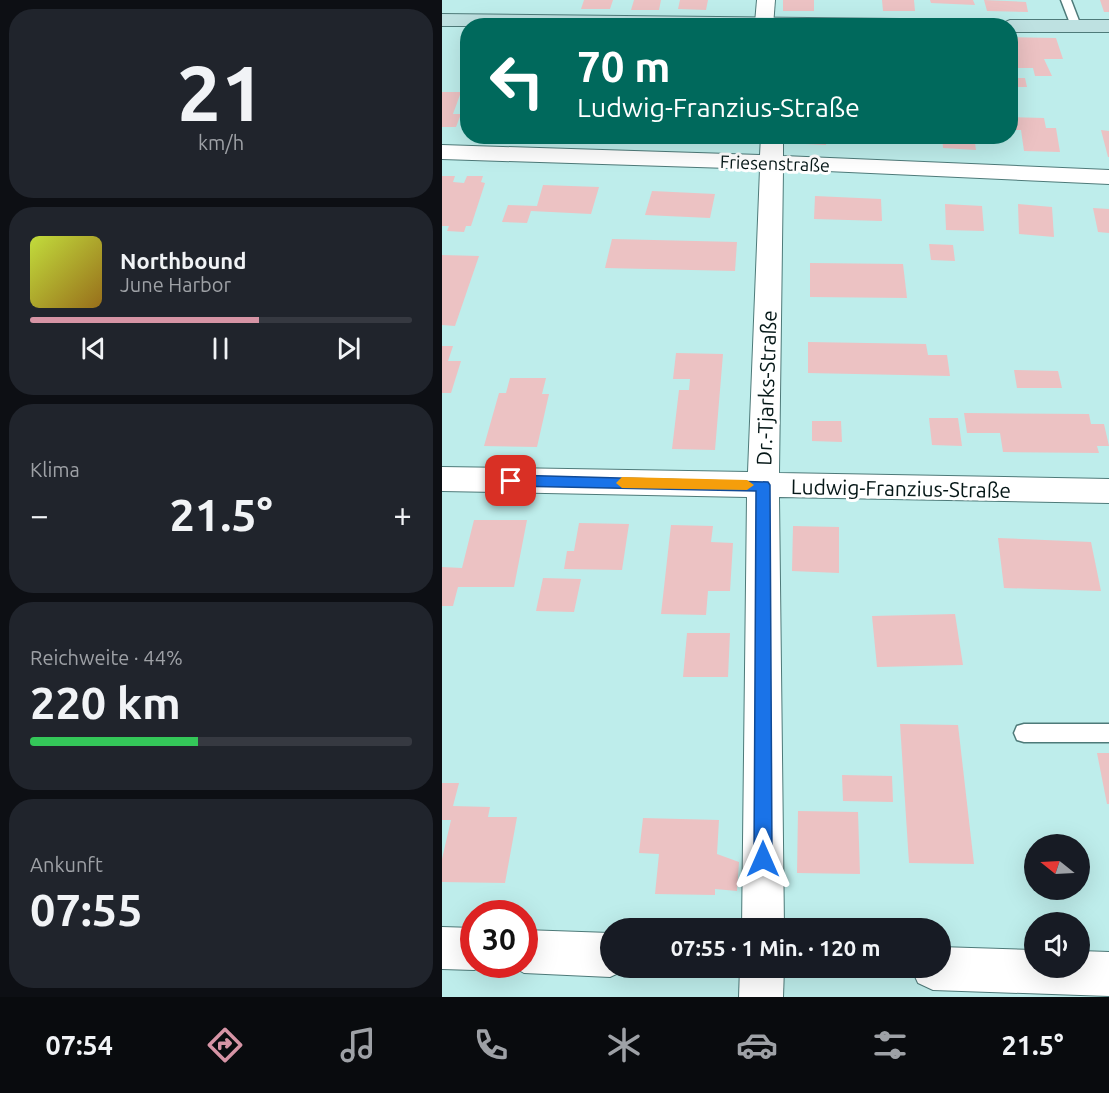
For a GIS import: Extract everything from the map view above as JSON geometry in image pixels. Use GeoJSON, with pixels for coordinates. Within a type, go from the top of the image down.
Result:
{"type":"FeatureCollection","features":[{"type":"Feature","properties":{"kind":"street"},"geometry":{"type":"LineString","coordinates":[[764,18],[766,0]]}},
{"type":"Feature","properties":{"kind":"street"},"geometry":{"type":"LineString","coordinates":[[442,20],[460,20]]}},
{"type":"Feature","properties":{"kind":"street"},"geometry":{"type":"LineString","coordinates":[[1018,26],[1108,26]]}},
{"type":"Feature","properties":{"kind":"street","name":"Friesenstraße"},"geometry":{"type":"LineString","coordinates":[[442,152],[772,149],[1108,177]]}},
{"type":"Feature","properties":{"kind":"street","name":"Dr.-Tjarks-Straße"},"geometry":{"type":"LineString","coordinates":[[763,918],[763,485],[772,149]]}},
{"type":"Feature","properties":{"kind":"street","name":"Ludwig-Franzius-Straße"},"geometry":{"type":"LineString","coordinates":[[442,479],[1108,491]]}},
{"type":"Feature","properties":{"kind":"street"},"geometry":{"type":"LineString","coordinates":[[442,948],[460,949]]}},
{"type":"Feature","properties":{"kind":"street"},"geometry":{"type":"LineString","coordinates":[[538,952],[600,955]]}},
{"type":"Feature","properties":{"kind":"street"},"geometry":{"type":"LineString","coordinates":[[951,969],[1108,974]]}},
{"type":"Feature","properties":{"kind":"street"},"geometry":{"type":"LineString","coordinates":[[761,997],[762,978]]}},
{"type":"Feature","properties":{"kind":"lane"},"geometry":{"type":"LineString","coordinates":[[1066,0],[1081,26]]}},
{"type":"Feature","properties":{"kind":"lane"},"geometry":{"type":"LineString","coordinates":[[1076,0],[1081,26]]}},
{"type":"Feature","properties":{"kind":"lane"},"geometry":{"type":"LineString","coordinates":[[1024,733],[1108,733]]}},
{"type":"Feature","properties":{"kind":"building"},"geometry":{"type":"Polygon","coordinates":[[[584,0],[613,0],[610,9],[581,9],[584,0]]]}},
{"type":"Feature","properties":{"kind":"building"},"geometry":{"type":"Polygon","coordinates":[[[634,0],[661,0],[659,10],[631,10],[634,0]]]}},
{"type":"Feature","properties":{"kind":"building"},"geometry":{"type":"Polygon","coordinates":[[[680,0],[708,0],[706,10],[678,9],[680,0]]]}},
{"type":"Feature","properties":{"kind":"building"},"geometry":{"type":"Polygon","coordinates":[[[783,0],[814,0],[814,11],[783,11],[783,0]]]}},
{"type":"Feature","properties":{"kind":"building"},"geometry":{"type":"Polygon","coordinates":[[[882,0],[914,0],[915,11],[883,11],[882,0]]]}},
{"type":"Feature","properties":{"kind":"building"},"geometry":{"type":"Polygon","coordinates":[[[930,0],[973,0],[975,5],[931,3],[930,0]]]}},
{"type":"Feature","properties":{"kind":"building"},"geometry":{"type":"Polygon","coordinates":[[[984,0],[1026,2],[1028,12],[987,11],[984,0]]]}},
{"type":"Feature","properties":{"kind":"building"},"geometry":{"type":"Polygon","coordinates":[[[1100,0],[1109,0],[1109,12],[1104,12],[1100,0]]]}},
{"type":"Feature","properties":{"kind":"building"},"geometry":{"type":"Polygon","coordinates":[[[1018,37],[1056,38],[1063,59],[1044,59],[1052,76],[1035,76],[1033,68],[1018,68],[1018,37]]]}},
{"type":"Feature","properties":{"kind":"building"},"geometry":{"type":"Polygon","coordinates":[[[1018,78],[1025,78],[1027,87],[1018,87],[1018,78]]]}},
{"type":"Feature","properties":{"kind":"building"},"geometry":{"type":"Polygon","coordinates":[[[442,92],[460,92],[453,114],[460,114],[456,127],[442,127],[442,92]]]}},
{"type":"Feature","properties":{"kind":"building"},"geometry":{"type":"Polygon","coordinates":[[[1018,117],[1044,118],[1046,128],[1056,128],[1060,152],[1024,151],[1021,130],[1018,130],[1018,117]]]}},
{"type":"Feature","properties":{"kind":"building"},"geometry":{"type":"Polygon","coordinates":[[[1101,130],[1109,131],[1109,157],[1108,157],[1101,130]]]}},
{"type":"Feature","properties":{"kind":"building"},"geometry":{"type":"Polygon","coordinates":[[[943,144],[975,144],[976,150],[943,148],[943,144]]]}},
{"type":"Feature","properties":{"kind":"building"},"geometry":{"type":"Polygon","coordinates":[[[442,176],[455,176],[453,182],[464,183],[467,176],[483,176],[481,182],[485,183],[471,226],[466,226],[464,232],[447,231],[449,226],[442,226],[442,176]]]}},
{"type":"Feature","properties":{"kind":"building"},"geometry":{"type":"Polygon","coordinates":[[[543,185],[599,187],[591,214],[531,211],[527,223],[502,222],[508,205],[537,206],[543,185]]]}},
{"type":"Feature","properties":{"kind":"building"},"geometry":{"type":"Polygon","coordinates":[[[652,191],[715,194],[710,218],[645,215],[652,191]]]}},
{"type":"Feature","properties":{"kind":"building"},"geometry":{"type":"Polygon","coordinates":[[[815,196],[881,199],[882,221],[814,219],[815,196]]]}},
{"type":"Feature","properties":{"kind":"building"},"geometry":{"type":"Polygon","coordinates":[[[945,204],[982,206],[984,231],[946,230],[945,204]]]}},
{"type":"Feature","properties":{"kind":"building"},"geometry":{"type":"Polygon","coordinates":[[[1018,204],[1052,207],[1054,237],[1019,234],[1018,204]]]}},
{"type":"Feature","properties":{"kind":"building"},"geometry":{"type":"Polygon","coordinates":[[[1093,208],[1109,209],[1109,233],[1098,232],[1093,208]]]}},
{"type":"Feature","properties":{"kind":"building"},"geometry":{"type":"Polygon","coordinates":[[[612,239],[737,242],[735,271],[605,268],[612,239]]]}},
{"type":"Feature","properties":{"kind":"building"},"geometry":{"type":"Polygon","coordinates":[[[929,244],[953,245],[955,261],[931,260],[929,244]]]}},
{"type":"Feature","properties":{"kind":"building"},"geometry":{"type":"Polygon","coordinates":[[[442,255],[479,256],[455,326],[442,325],[442,255]]]}},
{"type":"Feature","properties":{"kind":"building"},"geometry":{"type":"Polygon","coordinates":[[[810,263],[903,264],[907,298],[810,297],[810,263]]]}},
{"type":"Feature","properties":{"kind":"building"},"geometry":{"type":"Polygon","coordinates":[[[808,342],[926,344],[928,355],[947,355],[950,376],[808,373],[808,342]]]}},
{"type":"Feature","properties":{"kind":"building"},"geometry":{"type":"Polygon","coordinates":[[[442,346],[453,346],[448,361],[461,361],[451,393],[442,393],[442,346]]]}},
{"type":"Feature","properties":{"kind":"building"},"geometry":{"type":"Polygon","coordinates":[[[676,353],[723,354],[715,450],[672,449],[679,390],[689,390],[690,379],[673,379],[676,353]]]}},
{"type":"Feature","properties":{"kind":"building"},"geometry":{"type":"Polygon","coordinates":[[[1014,370],[1058,371],[1062,388],[1017,388],[1014,370]]]}},
{"type":"Feature","properties":{"kind":"building"},"geometry":{"type":"Polygon","coordinates":[[[510,378],[546,378],[542,394],[549,394],[537,447],[484,446],[499,393],[506,393],[510,378]]]}},
{"type":"Feature","properties":{"kind":"building"},"geometry":{"type":"Polygon","coordinates":[[[964,413],[1089,414],[1091,424],[1104,424],[1109,446],[1097,446],[1099,453],[1003,452],[1000,433],[967,433],[964,413]]]}},
{"type":"Feature","properties":{"kind":"building"},"geometry":{"type":"Polygon","coordinates":[[[929,418],[958,418],[962,446],[932,445],[929,418]]]}},
{"type":"Feature","properties":{"kind":"building"},"geometry":{"type":"Polygon","coordinates":[[[812,421],[841,421],[842,442],[812,441],[812,421]]]}},
{"type":"Feature","properties":{"kind":"building"},"geometry":{"type":"Polygon","coordinates":[[[474,520],[527,520],[514,587],[458,587],[453,606],[442,606],[442,567],[462,568],[474,520]]]}},
{"type":"Feature","properties":{"kind":"building"},"geometry":{"type":"Polygon","coordinates":[[[579,523],[629,524],[622,570],[564,569],[567,551],[574,551],[579,523]]]}},
{"type":"Feature","properties":{"kind":"building"},"geometry":{"type":"Polygon","coordinates":[[[671,525],[713,526],[711,542],[733,543],[730,591],[708,591],[706,615],[661,614],[671,525]]]}},
{"type":"Feature","properties":{"kind":"building"},"geometry":{"type":"Polygon","coordinates":[[[793,526],[839,527],[839,573],[792,571],[793,526]]]}},
{"type":"Feature","properties":{"kind":"building"},"geometry":{"type":"Polygon","coordinates":[[[998,538],[1091,542],[1101,591],[1004,588],[998,538]]]}},
{"type":"Feature","properties":{"kind":"building"},"geometry":{"type":"Polygon","coordinates":[[[543,578],[581,579],[574,612],[536,611],[543,578]]]}},
{"type":"Feature","properties":{"kind":"building"},"geometry":{"type":"Polygon","coordinates":[[[955,614],[963,665],[877,667],[872,616],[955,614]]]}},
{"type":"Feature","properties":{"kind":"building"},"geometry":{"type":"Polygon","coordinates":[[[687,633],[730,633],[728,677],[683,677],[687,633]]]}},
{"type":"Feature","properties":{"kind":"building"},"geometry":{"type":"Polygon","coordinates":[[[900,724],[958,725],[974,864],[909,863],[900,724]]]}},
{"type":"Feature","properties":{"kind":"building"},"geometry":{"type":"Polygon","coordinates":[[[1097,753],[1109,753],[1109,804],[1107,804],[1097,753]]]}},
{"type":"Feature","properties":{"kind":"building"},"geometry":{"type":"Polygon","coordinates":[[[842,775],[892,776],[893,802],[843,801],[842,775]]]}},
{"type":"Feature","properties":{"kind":"building"},"geometry":{"type":"Polygon","coordinates":[[[442,783],[459,783],[453,806],[490,807],[488,817],[517,817],[505,883],[442,882],[442,859],[451,820],[442,820],[442,783]]]}},
{"type":"Feature","properties":{"kind":"building"},"geometry":{"type":"Polygon","coordinates":[[[798,811],[858,812],[860,874],[797,873],[798,811]]]}},
{"type":"Feature","properties":{"kind":"building"},"geometry":{"type":"Polygon","coordinates":[[[643,818],[719,820],[717,854],[739,862],[737,891],[715,889],[715,895],[655,894],[659,854],[639,853],[643,818]]]}},
{"type":"Feature","properties":{"kind":"slow traffic"},"geometry":{"type":"LineString","coordinates":[[622,483],[747,485]]}},
{"type":"Feature","properties":{"kind":"route"},"geometry":{"type":"LineString","coordinates":[[511,481],[763,485],[763,859]]}}]}
